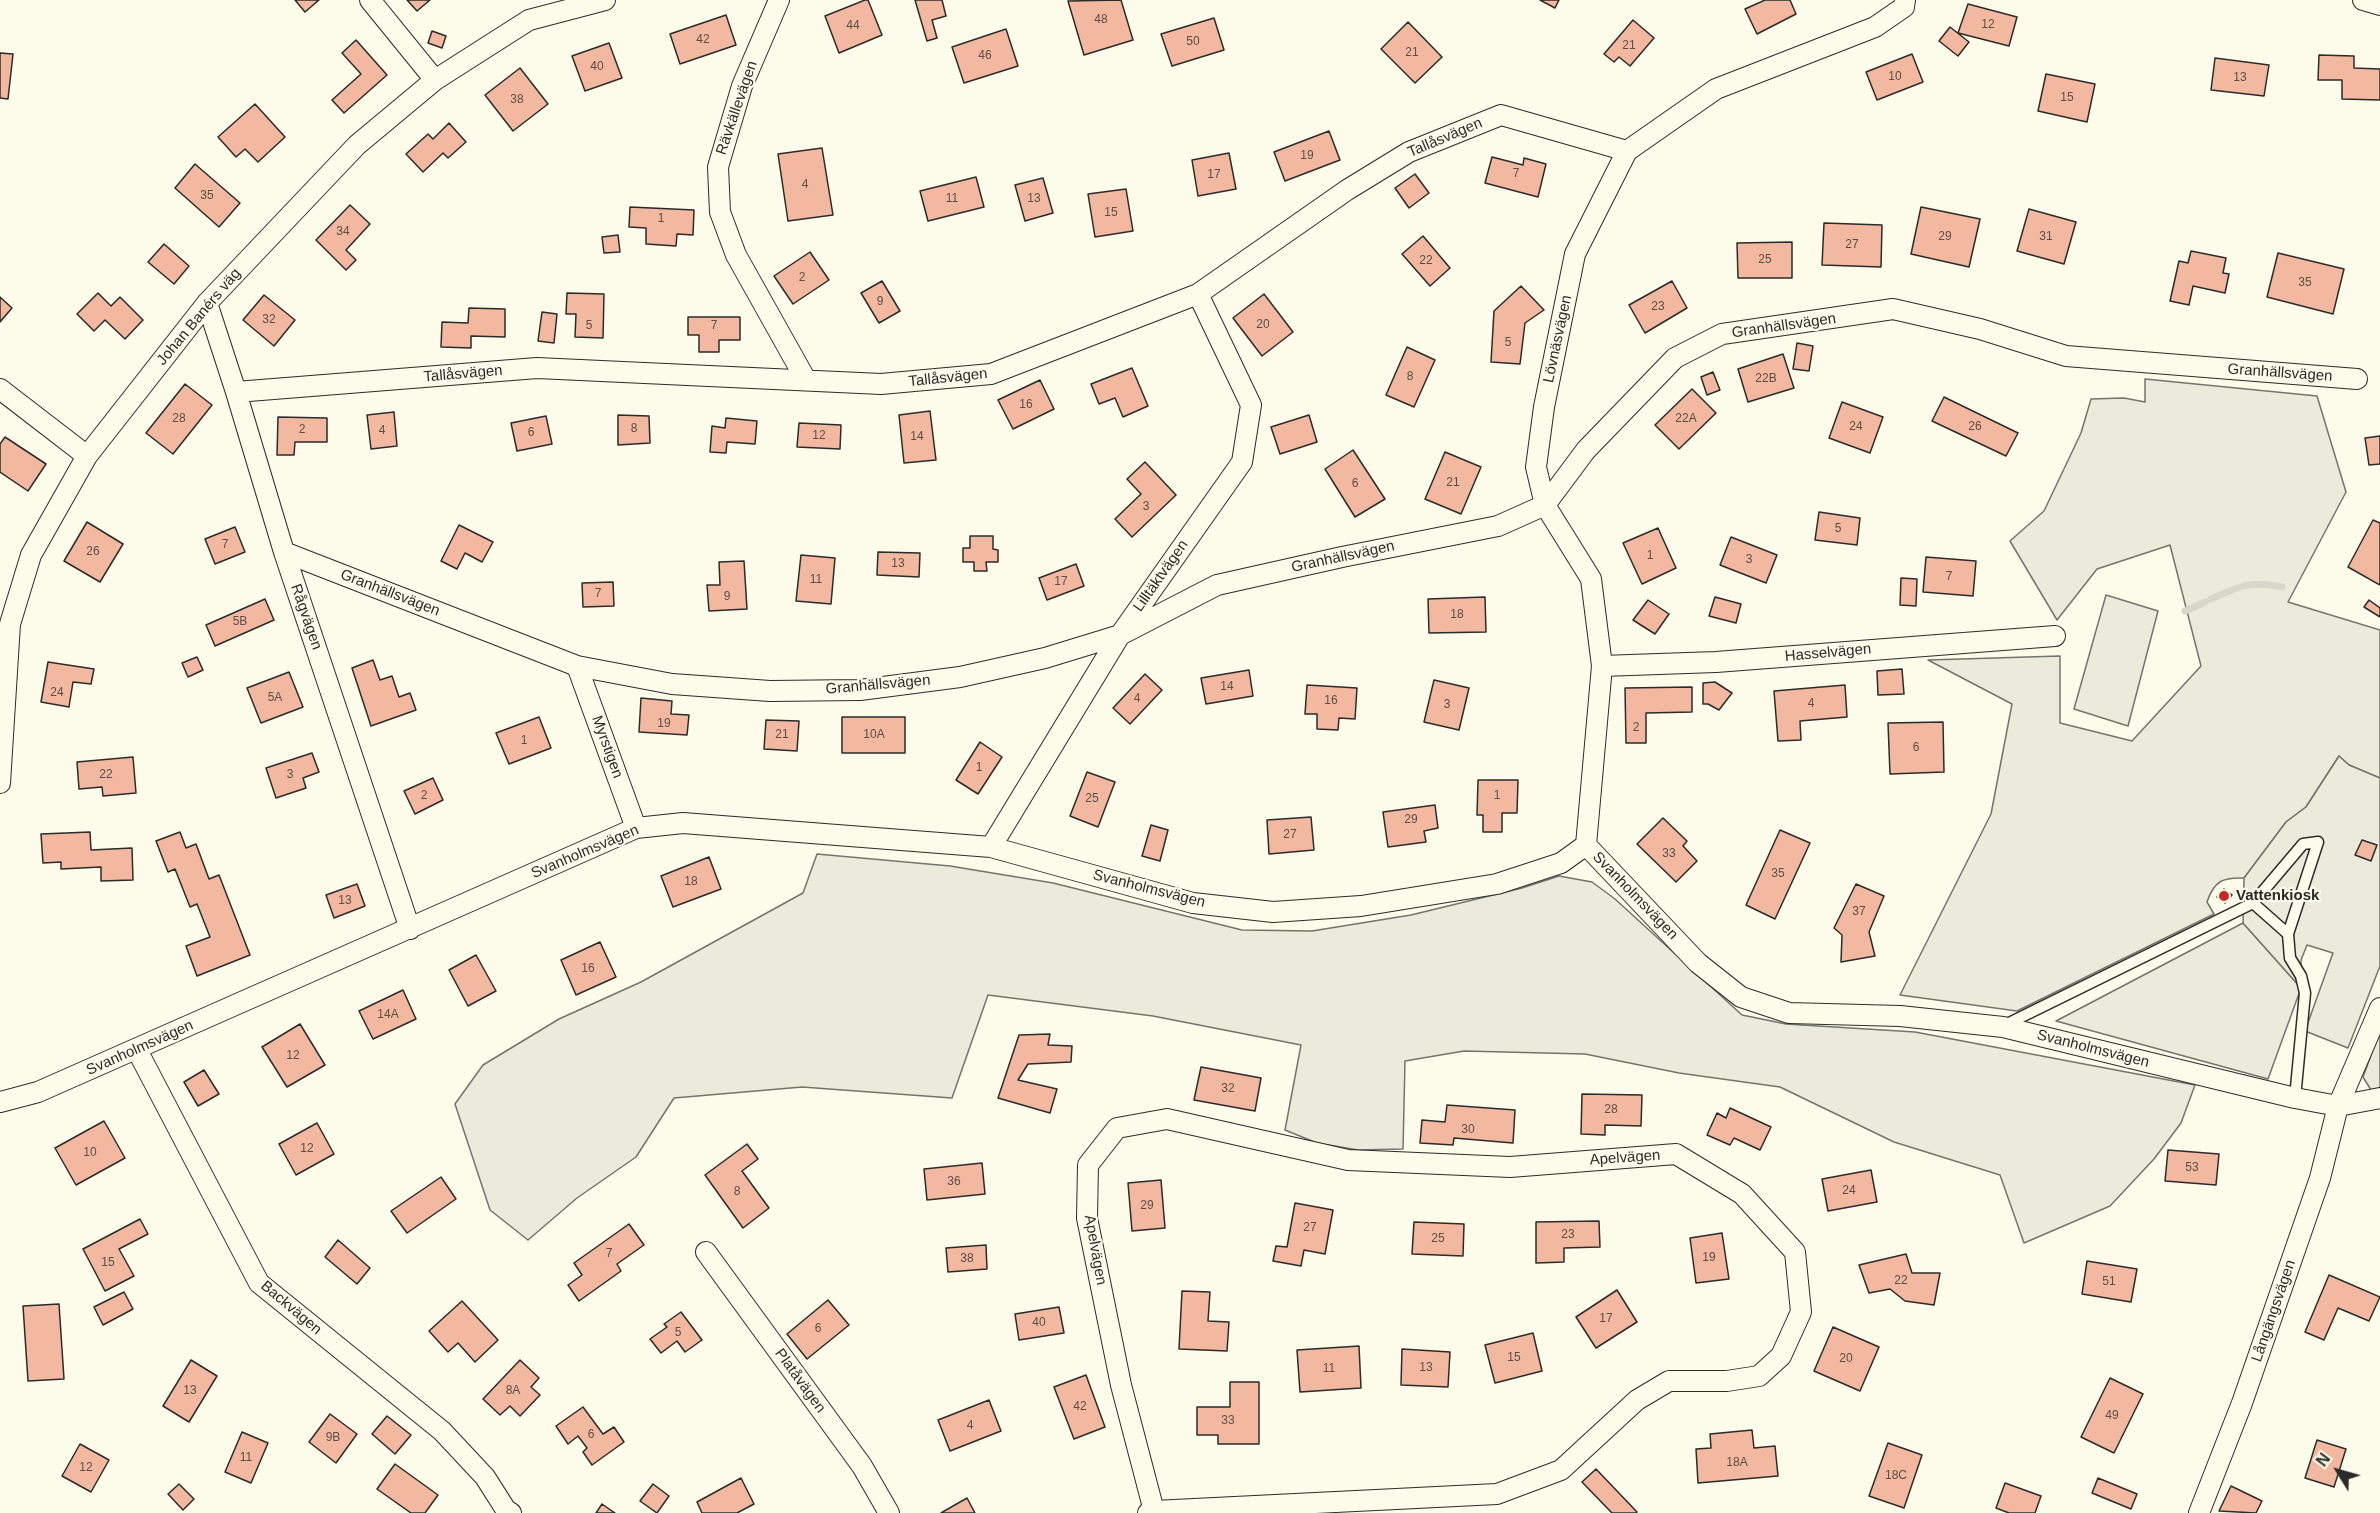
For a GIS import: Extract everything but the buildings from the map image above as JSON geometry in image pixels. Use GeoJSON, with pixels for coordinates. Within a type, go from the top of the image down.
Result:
{"type":"FeatureCollection","features":[{"type":"Feature","properties":{"kind":"street"},"geometry":{"type":"LineString","coordinates":[[370,0],[435,80]]}},
{"type":"Feature","properties":{"kind":"street","name":"Johan Banérs väg"},"geometry":{"type":"LineString","coordinates":[[0,783],[10,624],[31,555],[87,456],[207,303],[357,146],[435,80],[530,20],[605,0]]}},
{"type":"Feature","properties":{"kind":"street","name":"Rävkällevägen"},"geometry":{"type":"LineString","coordinates":[[779,0],[742,86],[718,166],[720,212],[736,255],[806,380]]}},
{"type":"Feature","properties":{"kind":"street","name":"Lövnäsvägen"},"geometry":{"type":"LineString","coordinates":[[1586,845],[1602,666],[1591,579],[1545,505],[1536,466],[1544,407],[1575,254],[1627,151],[1716,90],[1875,27],[1904,7],[1905,0]]}},
{"type":"Feature","properties":{"kind":"street"},"geometry":{"type":"LineString","coordinates":[[2363,0],[2380,5]]}},
{"type":"Feature","properties":{"kind":"street","name":"Tallåsvägen"},"geometry":{"type":"LineString","coordinates":[[236,392],[537,368],[881,384],[991,374],[1198,294],[1347,190],[1409,152],[1501,115],[1627,151]]}},
{"type":"Feature","properties":{"kind":"street","name":"Lilltäktvägen"},"geometry":{"type":"LineString","coordinates":[[991,847],[1120,635],[1242,462],[1251,405],[1198,294]]}},
{"type":"Feature","properties":{"kind":"street","name":"Rågvägen"},"geometry":{"type":"LineString","coordinates":[[207,303],[284,552],[410,928]]}},
{"type":"Feature","properties":{"kind":"street","name":"Granhällsvägen"},"geometry":{"type":"LineString","coordinates":[[284,552],[577,666],[672,684],[770,692],[861,690],[960,677],[1045,658],[1120,635],[1217,585],[1498,526],[1545,505],[1586,450],[1675,358],[1722,334],[1893,309],[1980,329],[2066,356],[2357,379]]}},
{"type":"Feature","properties":{"kind":"street"},"geometry":{"type":"LineString","coordinates":[[0,389],[87,456]]}},
{"type":"Feature","properties":{"kind":"street","name":"Hasselvägen"},"geometry":{"type":"LineString","coordinates":[[1602,666],[1716,662],[2055,636]]}},
{"type":"Feature","properties":{"kind":"street","name":"Myrstigen"},"geometry":{"type":"LineString","coordinates":[[577,666],[636,828]]}},
{"type":"Feature","properties":{"kind":"street","name":"Svanholmsvägen"},"geometry":{"type":"LineString","coordinates":[[0,1102],[38,1092],[137,1050],[636,828],[683,823],[991,847],[1193,903],[1273,912],[1361,906],[1497,884],[1561,863],[1586,845],[1698,963],[1741,997],[1789,1012],[1900,1016],[2003,1026],[2295,1098],[2338,1106],[2380,1098]]}},
{"type":"Feature","properties":{"kind":"street","name":"Långängsvägen"},"geometry":{"type":"LineString","coordinates":[[2199,1513],[2242,1403],[2320,1178],[2338,1106],[2380,1008]]}},
{"type":"Feature","properties":{"kind":"street","name":"Backvägen"},"geometry":{"type":"LineString","coordinates":[[137,1050],[259,1283],[442,1431],[485,1477],[506,1510],[511,1513]]}},
{"type":"Feature","properties":{"kind":"street","name":"Apelvägen"},"geometry":{"type":"LineString","coordinates":[[1167,1119],[1348,1160],[1510,1167],[1676,1154],[1742,1194],[1795,1252],[1801,1312],[1781,1356],[1759,1376],[1726,1381],[1669,1382],[1637,1400],[1561,1470],[1497,1494],[1430,1505],[1151,1512],[1121,1385],[1087,1218],[1088,1165],[1117,1128],[1167,1119]]}},
{"type":"Feature","properties":{"kind":"street","name":"Platåvägen"},"geometry":{"type":"LineString","coordinates":[[706,1252],[862,1466],[889,1513]]}},
{"type":"Feature","properties":{"kind":"lane"},"geometry":{"type":"LineString","coordinates":[[2003,1026],[2253,903],[2303,844],[2318,842],[2288,934],[2290,958],[2301,976],[2306,993],[2295,1098]]}},
{"type":"Feature","properties":{"kind":"lane"},"geometry":{"type":"LineString","coordinates":[[2253,903],[2288,934]]}},
{"type":"Feature","properties":{"kind":"shaded area"},"geometry":{"type":"Polygon","coordinates":[[[2145,379],[2317,396],[2346,492],[2288,602],[2380,630],[2380,778],[2349,765],[2339,756],[2306,807],[2286,822],[2244,878],[2230,878],[2216,885],[2207,902],[2214,914],[2017,1011],[1900,995],[1991,814],[2012,704],[1928,660],[2060,656],[2060,723],[2132,741],[2201,666],[2170,545],[2097,569],[2057,620],[2010,541],[2044,511],[2081,433],[2091,399],[2124,398],[2145,402],[2145,379]]]}},
{"type":"Feature","properties":{"kind":"shaded area"},"geometry":{"type":"Polygon","coordinates":[[[2106,595],[2158,611],[2128,726],[2074,709],[2106,595]]]}},
{"type":"Feature","properties":{"kind":"shaded area"},"geometry":{"type":"Polygon","coordinates":[[[2339,756],[2349,765],[2380,778],[2380,966],[2348,1048],[2305,1031],[2333,953],[2307,945],[2301,960],[2301,988],[2243,923],[2244,878],[2286,822],[2306,807],[2339,756]]]}},
{"type":"Feature","properties":{"kind":"shaded area"},"geometry":{"type":"Polygon","coordinates":[[[817,854],[950,866],[1053,883],[1242,930],[1312,931],[1411,915],[1522,888],[1559,876],[1592,882],[1615,899],[1742,1015],[1786,1024],[1915,1032],[2195,1085],[2181,1123],[2154,1159],[2110,1206],[2024,1243],[2000,1175],[1894,1142],[1780,1087],[1679,1073],[1585,1054],[1464,1051],[1405,1061],[1403,1149],[1358,1150],[1317,1143],[1285,1130],[1301,1045],[1153,1016],[988,995],[952,1098],[802,1087],[674,1098],[636,1157],[577,1198],[528,1240],[490,1210],[455,1104],[483,1065],[559,1019],[641,982],[803,893],[817,854]]]}},
{"type":"Feature","properties":{"kind":"shaded area"},"geometry":{"type":"Polygon","coordinates":[[[2243,923],[2301,988],[2268,1079],[2056,1021],[2243,923]]]}},
{"type":"Feature","properties":{"kind":"shaded area"},"geometry":{"type":"Polygon","coordinates":[[[2380,1031],[2380,1088],[2371,1090],[2363,1077],[2380,1031]]]}},
{"type":"Feature","properties":{"kind":"waterway"},"geometry":{"type":"LineString","coordinates":[[2211,599],[2253,584],[2282,587]]}},
{"type":"Feature","properties":{"kind":"waterway"},"geometry":{"type":"LineString","coordinates":[[2185,611],[2205,602]]}},
{"type":"Feature","properties":{"kind":"place","name":"Vattenkiosk"},"geometry":{"type":"Point","coordinates":[2224,896]}}]}
